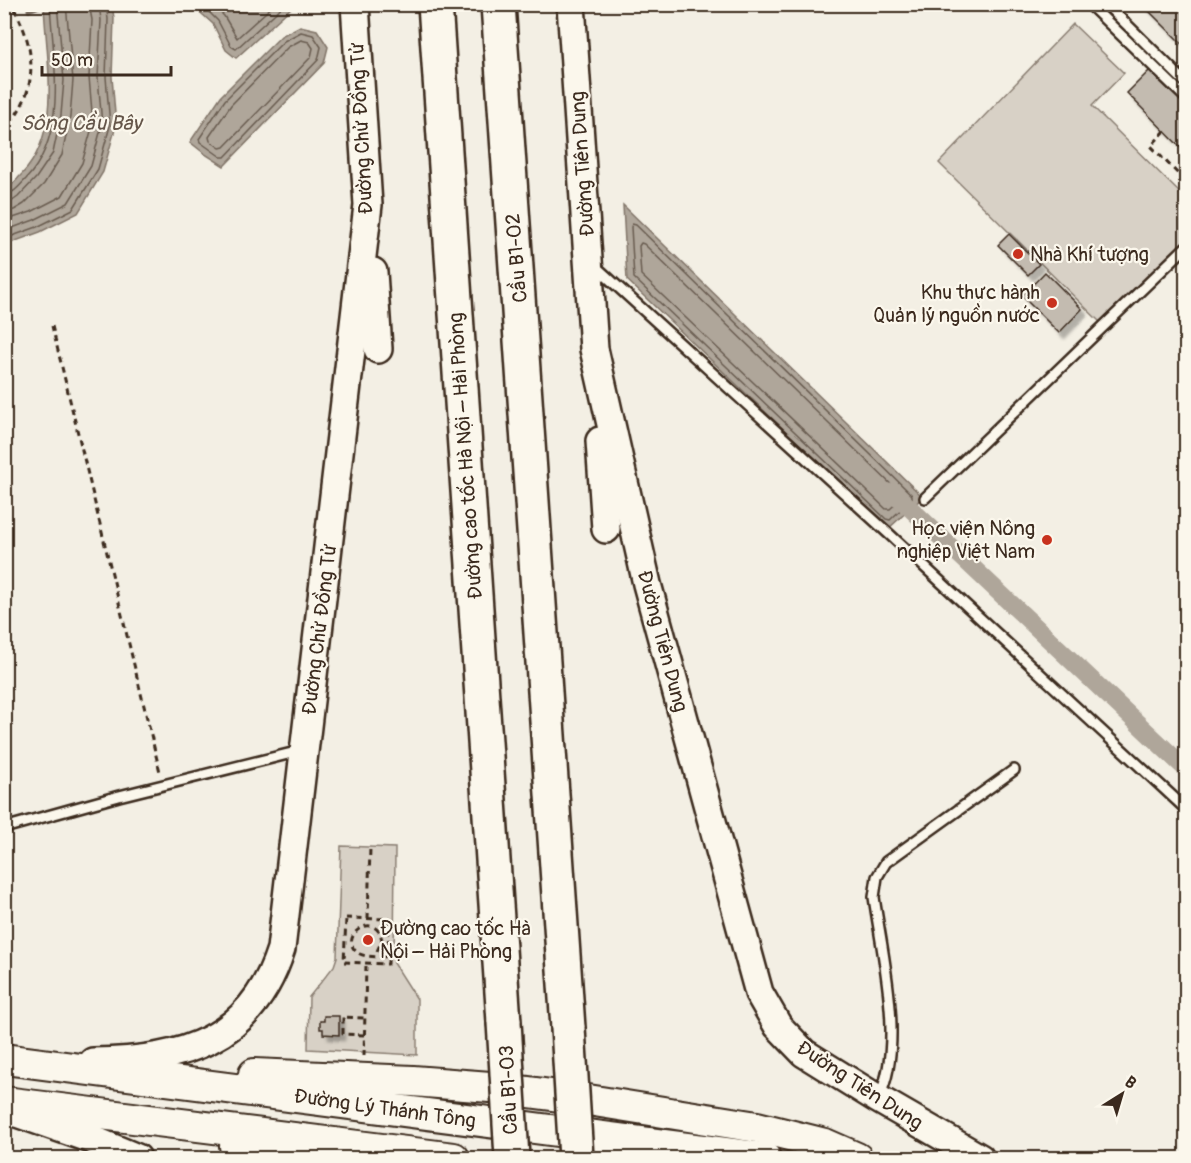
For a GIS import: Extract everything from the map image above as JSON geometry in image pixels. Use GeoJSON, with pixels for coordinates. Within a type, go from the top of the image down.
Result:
{"type":"FeatureCollection","features":[{"type":"Feature","properties":{"kind":"highway","name":"Đường cao tốc Hà Nội – Hải Phòng"},"geometry":{"type":"LineString","coordinates":[[435,4],[504,1022]]}},
{"type":"Feature","properties":{"kind":"highway","name":"Cầu B1-02"},"geometry":{"type":"LineString","coordinates":[[498,4],[576,1158]]}},
{"type":"Feature","properties":{"kind":"highway","name":"Cầu B1-03"},"geometry":{"type":"LineString","coordinates":[[504,1022],[512,1158]]}},
{"type":"Feature","properties":{"kind":"main road","name":"Đường Chử Đồng Tử"},"geometry":{"type":"LineString","coordinates":[[15,1061],[116,1062],[172,1054],[213,1038],[247,1012],[263,990],[281,949],[368,205],[355,4]]}},
{"type":"Feature","properties":{"kind":"main road","name":"Đường Tiên Dung"},"geometry":{"type":"LineString","coordinates":[[571,4],[594,349],[647,584],[759,993],[775,1021],[795,1045],[814,1060],[981,1158]]}},
{"type":"Feature","properties":{"kind":"main road"},"geometry":{"type":"LineString","coordinates":[[368,205],[378,349]]}},
{"type":"Feature","properties":{"kind":"main road"},"geometry":{"type":"LineString","coordinates":[[594,349],[606,529]]}},
{"type":"Feature","properties":{"kind":"main road","name":"Đường Lý Thánh Tông"},"geometry":{"type":"LineString","coordinates":[[15,1061],[765,1158]]}},
{"type":"Feature","properties":{"kind":"main road"},"geometry":{"type":"LineString","coordinates":[[191,1083],[236,1075],[260,1074],[490,1087],[757,1127],[825,1144],[857,1158]]}},
{"type":"Feature","properties":{"kind":"main road","name":"Đường Lý Thánh Tông"},"geometry":{"type":"LineString","coordinates":[[4,1102],[454,1158]]}},
{"type":"Feature","properties":{"kind":"main road"},"geometry":{"type":"LineString","coordinates":[[4,1108],[137,1158]]}},
{"type":"Feature","properties":{"kind":"main road"},"geometry":{"type":"LineString","coordinates":[[183,1124],[252,1152],[280,1158]]}},
{"type":"Feature","properties":{"kind":"lane"},"geometry":{"type":"LineString","coordinates":[[1089,4],[1186,98]]}},
{"type":"Feature","properties":{"kind":"lane"},"geometry":{"type":"LineString","coordinates":[[1106,4],[1186,83]]}},
{"type":"Feature","properties":{"kind":"lane"},"geometry":{"type":"LineString","coordinates":[[925,498],[1186,247]]}},
{"type":"Feature","properties":{"kind":"lane"},"geometry":{"type":"LineString","coordinates":[[588,260],[1186,809]]}},
{"type":"Feature","properties":{"kind":"lane"},"geometry":{"type":"LineString","coordinates":[[4,828],[305,750]]}},
{"type":"Feature","properties":{"kind":"lane"},"geometry":{"type":"LineString","coordinates":[[878,1099],[889,1071],[891,1026],[874,897],[877,877],[886,862],[1014,770]]}},
{"type":"Feature","properties":{"kind":"path"},"geometry":{"type":"LineString","coordinates":[[4,6],[14,9],[22,23],[30,48],[31,81],[28,95],[16,118],[4,129]]}},
{"type":"Feature","properties":{"kind":"path"},"geometry":{"type":"LineString","coordinates":[[1165,131],[1151,146],[1186,182]]}},
{"type":"Feature","properties":{"kind":"path"},"geometry":{"type":"LineString","coordinates":[[52,326],[163,786]]}},
{"type":"Feature","properties":{"kind":"path"},"geometry":{"type":"LineString","coordinates":[[368,919],[370,847]]}},
{"type":"Feature","properties":{"kind":"path"},"geometry":{"type":"LineString","coordinates":[[345,918],[368,919],[389,919],[388,964],[344,962],[345,918]]}},
{"type":"Feature","properties":{"kind":"path"},"geometry":{"type":"LineString","coordinates":[[377,951],[382,940],[378,931],[365,926],[357,930],[352,939],[357,952],[366,956],[388,957]]}},
{"type":"Feature","properties":{"kind":"path"},"geometry":{"type":"LineString","coordinates":[[364,1052],[366,963]]}},
{"type":"Feature","properties":{"kind":"path"},"geometry":{"type":"LineString","coordinates":[[364,1035],[343,1034],[343,1017],[365,1018]]}},
{"type":"Feature","properties":{"kind":"shaded area"},"geometry":{"type":"Polygon","coordinates":[[[1073,24],[1124,73],[1092,106],[1186,199],[1186,247],[1103,325],[939,163],[1073,24]]]}},
{"type":"Feature","properties":{"kind":"shaded area"},"geometry":{"type":"Polygon","coordinates":[[[341,846],[395,848],[394,963],[417,999],[417,1055],[308,1049],[309,997],[334,966],[337,957],[341,846]]]}},
{"type":"Feature","properties":{"kind":"water"},"geometry":{"type":"Polygon","coordinates":[[[288,4],[291,8],[236,58],[226,50],[213,24],[192,5],[288,4]]]}},
{"type":"Feature","properties":{"kind":"water","name":"Sông Cầu Bây"},"geometry":{"type":"Polygon","coordinates":[[[44,5],[112,5],[114,18],[112,77],[116,126],[103,172],[78,213],[40,232],[5,245],[5,190],[22,174],[35,157],[48,116],[49,71],[44,5]]]}},
{"type":"Feature","properties":{"kind":"water"},"geometry":{"type":"Polygon","coordinates":[[[300,26],[317,30],[328,47],[324,63],[224,166],[190,142],[221,96],[281,36],[300,26]]]}},
{"type":"Feature","properties":{"kind":"water"},"geometry":{"type":"Polygon","coordinates":[[[623,205],[923,497],[888,529],[627,280],[623,205]]]}},
{"type":"Feature","properties":{"kind":"building"},"geometry":{"type":"Polygon","coordinates":[[[1142,4],[1181,4],[1186,10],[1186,48],[1142,4]]]}},
{"type":"Feature","properties":{"kind":"building"},"geometry":{"type":"Polygon","coordinates":[[[1152,68],[1186,103],[1186,153],[1127,93],[1152,68]]]}},
{"type":"Feature","properties":{"kind":"building","name":"Nhà Khí tượng"},"geometry":{"type":"Polygon","coordinates":[[[1009,234],[1039,264],[1028,275],[998,245],[1009,234]]]}},
{"type":"Feature","properties":{"kind":"building","name":"Khu thực hành Quản lý nguồn nước"},"geometry":{"type":"Polygon","coordinates":[[[1045,272],[1082,309],[1059,333],[1022,296],[1045,272]]]}},
{"type":"Feature","properties":{"kind":"building"},"geometry":{"type":"Polygon","coordinates":[[[324,1016],[339,1016],[339,1035],[323,1034],[320,1021],[324,1021],[324,1016]]]}},
{"type":"Feature","properties":{"kind":"waterway"},"geometry":{"type":"LineString","coordinates":[[29,10],[45,4]]}},
{"type":"Feature","properties":{"kind":"waterway"},"geometry":{"type":"LineString","coordinates":[[893,492],[1186,769]]}},
{"type":"Feature","properties":{"kind":"place","name":"Nhà Khí tượng"},"geometry":{"type":"Point","coordinates":[1018,254]}},
{"type":"Feature","properties":{"kind":"place","name":"Khu thực hành Quản lý nguồn nước"},"geometry":{"type":"Point","coordinates":[1052,303]}},
{"type":"Feature","properties":{"kind":"place","name":"Học viện Nông nghiệp Việt Nam"},"geometry":{"type":"Point","coordinates":[1047,540]}},
{"type":"Feature","properties":{"kind":"place","name":"Đường cao tốc Hà Nội – Hải Phòng"},"geometry":{"type":"Point","coordinates":[368,940]}}]}
